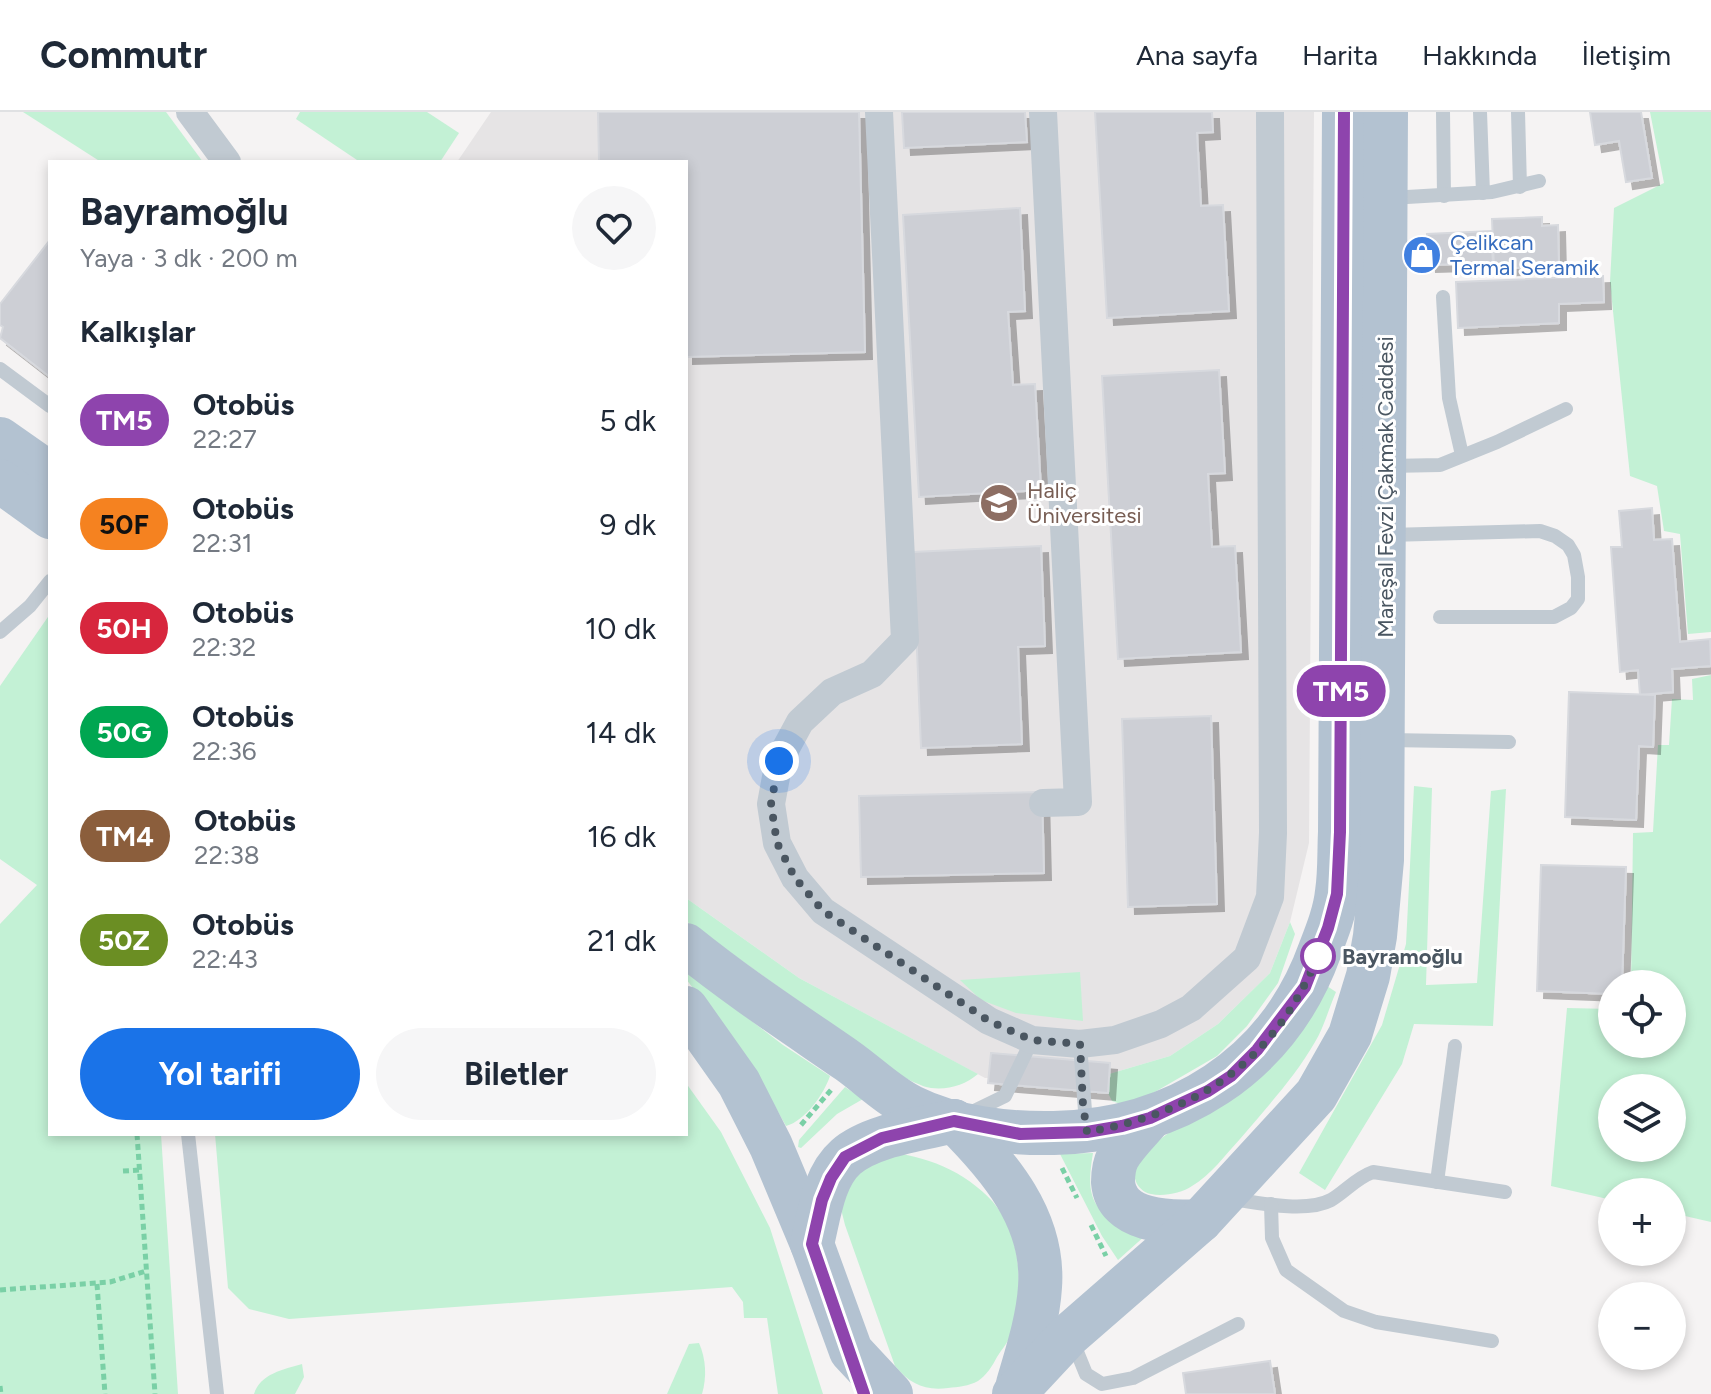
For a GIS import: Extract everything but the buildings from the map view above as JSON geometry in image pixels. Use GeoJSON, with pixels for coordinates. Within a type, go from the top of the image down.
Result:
{"type":"FeatureCollection","features":[{"type":"Feature","properties":{"kind":"main road","name":"Mareşal Fevzi Çakmak Caddesi"},"geometry":{"type":"LineString","coordinates":[[688,947],[754,998],[912,1107],[954,1121],[1020,1134],[1087,1132],[1150,1118],[1208,1091],[1231,1076],[1257,1050],[1305,987],[1328,928],[1337,894],[1340,832],[1344,112]]}},
{"type":"Feature","properties":{"kind":"main road","name":"Mareşal Fevzi Çakmak Caddesi"},"geometry":{"type":"LineString","coordinates":[[1013,1393],[1069,1335],[1212,1209],[1316,1095],[1350,1035],[1368,976],[1382,860],[1386,112]]}},
{"type":"Feature","properties":{"kind":"main road"},"geometry":{"type":"LineString","coordinates":[[0,439],[48,473]]}},
{"type":"Feature","properties":{"kind":"main road"},"geometry":{"type":"LineString","coordinates":[[0,481],[48,516]]}},
{"type":"Feature","properties":{"kind":"main road"},"geometry":{"type":"LineString","coordinates":[[688,1011],[739,1083],[771,1146],[812,1244],[864,1394]]}},
{"type":"Feature","properties":{"kind":"main road"},"geometry":{"type":"LineString","coordinates":[[1150,1118],[1118,1157],[1113,1173],[1114,1191],[1125,1208],[1148,1218],[1177,1223],[1212,1209]]}},
{"type":"Feature","properties":{"kind":"main road"},"geometry":{"type":"LineString","coordinates":[[812,1244],[822,1200],[831,1178],[845,1157],[882,1138],[954,1121],[991,1158],[1007,1180],[1033,1231],[1039,1259],[1040,1286],[1036,1320],[1013,1393]]}},
{"type":"Feature","properties":{"kind":"main road"},"geometry":{"type":"LineString","coordinates":[[851,1351],[891,1394]]}},
{"type":"Feature","properties":{"kind":"street"},"geometry":{"type":"LineString","coordinates":[[190,112],[226,160]]}},
{"type":"Feature","properties":{"kind":"street"},"geometry":{"type":"LineString","coordinates":[[879,112],[905,640],[872,674],[832,692],[800,722],[779,761],[771,804],[777,843],[795,878],[823,911],[955,1001],[989,1021],[1032,1040],[1080,1044],[1115,1040],[1161,1024],[1191,1008],[1247,958],[1270,897],[1273,817],[1270,112]]}},
{"type":"Feature","properties":{"kind":"street"},"geometry":{"type":"LineString","coordinates":[[1043,112],[1078,802],[1043,803]]}},
{"type":"Feature","properties":{"kind":"lane"},"geometry":{"type":"LineString","coordinates":[[1443,112],[1444,196]]}},
{"type":"Feature","properties":{"kind":"lane"},"geometry":{"type":"LineString","coordinates":[[1480,112],[1483,193]]}},
{"type":"Feature","properties":{"kind":"lane"},"geometry":{"type":"LineString","coordinates":[[1518,112],[1520,187]]}},
{"type":"Feature","properties":{"kind":"lane"},"geometry":{"type":"LineString","coordinates":[[1385,198],[1483,193],[1539,181]]}},
{"type":"Feature","properties":{"kind":"lane"},"geometry":{"type":"LineString","coordinates":[[1443,297],[1449,398],[1462,455]]}},
{"type":"Feature","properties":{"kind":"lane"},"geometry":{"type":"LineString","coordinates":[[0,369],[48,405]]}},
{"type":"Feature","properties":{"kind":"lane"},"geometry":{"type":"LineString","coordinates":[[1385,466],[1440,465],[1566,409]]}},
{"type":"Feature","properties":{"kind":"lane"},"geometry":{"type":"LineString","coordinates":[[1385,535],[1540,531],[1568,545],[1574,555],[1578,599],[1571,608],[1554,617],[1440,617]]}},
{"type":"Feature","properties":{"kind":"lane"},"geometry":{"type":"LineString","coordinates":[[0,632],[30,606],[48,584]]}},
{"type":"Feature","properties":{"kind":"lane"},"geometry":{"type":"LineString","coordinates":[[1384,740],[1509,742]]}},
{"type":"Feature","properties":{"kind":"lane"},"geometry":{"type":"LineString","coordinates":[[954,1121],[1005,1096],[1032,1040]]}},
{"type":"Feature","properties":{"kind":"lane"},"geometry":{"type":"LineString","coordinates":[[1080,1044],[1087,1132]]}},
{"type":"Feature","properties":{"kind":"lane"},"geometry":{"type":"LineString","coordinates":[[1437,1182],[1455,1046]]}},
{"type":"Feature","properties":{"kind":"lane"},"geometry":{"type":"LineString","coordinates":[[188,1136],[217,1394]]}},
{"type":"Feature","properties":{"kind":"lane"},"geometry":{"type":"LineString","coordinates":[[1212,1209],[1271,1204],[1309,1205],[1330,1200],[1359,1177],[1373,1172],[1505,1192]]}},
{"type":"Feature","properties":{"kind":"lane"},"geometry":{"type":"LineString","coordinates":[[1271,1204],[1272,1238],[1286,1270],[1344,1311],[1376,1322],[1492,1341]]}},
{"type":"Feature","properties":{"kind":"lane"},"geometry":{"type":"LineString","coordinates":[[1069,1335],[1086,1374],[1102,1384],[1133,1378],[1238,1324]]}},
{"type":"Feature","properties":{"kind":"path"},"geometry":{"type":"LineString","coordinates":[[798,1129],[834,1088]]}},
{"type":"Feature","properties":{"kind":"path"},"geometry":{"type":"LineString","coordinates":[[137,1136],[155,1394]]}},
{"type":"Feature","properties":{"kind":"path"},"geometry":{"type":"LineString","coordinates":[[123,1171],[140,1170]]}},
{"type":"Feature","properties":{"kind":"path"},"geometry":{"type":"LineString","coordinates":[[0,1290],[97,1284],[146,1271]]}},
{"type":"Feature","properties":{"kind":"path"},"geometry":{"type":"LineString","coordinates":[[97,1284],[105,1394]]}},
{"type":"Feature","properties":{"kind":"path"},"geometry":{"type":"LineString","coordinates":[[0,1386],[1,1394]]}},
{"type":"Feature","properties":{"kind":"shaded area","name":"Haliç Üniversitesi"},"geometry":{"type":"Polygon","coordinates":[[[491,112],[1314,112],[1309,843],[1290,922],[1270,973],[1218,1024],[1170,1056],[1109,1074],[985,1078],[799,978],[688,899],[688,160],[458,160],[491,112]]]}},
{"type":"Feature","properties":{"kind":"green space"},"geometry":{"type":"Polygon","coordinates":[[[23,112],[166,112],[202,160],[98,160],[23,112]]]}},
{"type":"Feature","properties":{"kind":"green space"},"geometry":{"type":"Polygon","coordinates":[[[300,112],[427,112],[459,133],[441,160],[357,160],[296,119],[300,112]]]}},
{"type":"Feature","properties":{"kind":"green space"},"geometry":{"type":"Polygon","coordinates":[[[1650,112],[1711,112],[1711,632],[1688,634],[1680,534],[1664,531],[1657,486],[1630,476],[1610,282],[1614,208],[1664,183],[1650,112]]]}},
{"type":"Feature","properties":{"kind":"green space"},"geometry":{"type":"Polygon","coordinates":[[[48,617],[48,1136],[161,1136],[178,1394],[0,1394],[0,924],[37,885],[0,859],[0,686],[48,617]]]}},
{"type":"Feature","properties":{"kind":"green space"},"geometry":{"type":"Polygon","coordinates":[[[1711,675],[1711,1222],[1686,1216],[1686,1178],[1598,1178],[1598,1197],[1551,1186],[1567,1008],[1598,1009],[1598,1058],[1686,1058],[1686,970],[1631,970],[1633,833],[1653,832],[1658,745],[1669,745],[1672,699],[1693,700],[1692,679],[1711,675]]]}},
{"type":"Feature","properties":{"kind":"green space"},"geometry":{"type":"Polygon","coordinates":[[[1414,786],[1432,788],[1426,985],[1477,983],[1491,791],[1506,789],[1493,1026],[1414,1024],[1402,1064],[1325,1190],[1299,1173],[1382,1025],[1406,944],[1414,786]]]}},
{"type":"Feature","properties":{"kind":"green space"},"geometry":{"type":"Polygon","coordinates":[[[688,899],[799,978],[978,1074],[956,1086],[931,1088],[921,1085],[822,1028],[825,1020],[688,922],[688,899]]]}},
{"type":"Feature","properties":{"kind":"green space"},"geometry":{"type":"Polygon","coordinates":[[[1290,922],[1295,934],[1278,983],[1247,1026],[1217,1056],[1129,1107],[1112,1101],[1108,1093],[1109,1074],[1170,1056],[1218,1024],[1270,973],[1290,922]]]}},
{"type":"Feature","properties":{"kind":"green space"},"geometry":{"type":"Polygon","coordinates":[[[1080,972],[1083,1021],[1016,1013],[981,1000],[960,980],[1080,972]]]}},
{"type":"Feature","properties":{"kind":"green space"},"geometry":{"type":"Polygon","coordinates":[[[688,973],[783,1045],[830,1076],[823,1091],[800,1119],[786,1126],[751,1064],[688,982],[688,973]]]}},
{"type":"Feature","properties":{"kind":"green space"},"geometry":{"type":"Polygon","coordinates":[[[1327,986],[1336,992],[1307,1055],[1280,1092],[1218,1164],[1199,1181],[1178,1192],[1156,1195],[1141,1189],[1135,1174],[1143,1155],[1162,1138],[1191,1120],[1327,986]]]}},
{"type":"Feature","properties":{"kind":"green space"},"geometry":{"type":"Polygon","coordinates":[[[688,1086],[721,1132],[770,1228],[823,1394],[778,1394],[767,1318],[744,1318],[743,1302],[732,1287],[289,1319],[249,1309],[228,1288],[215,1136],[688,1136],[688,1086]]]}},
{"type":"Feature","properties":{"kind":"green space"},"geometry":{"type":"Polygon","coordinates":[[[845,1087],[863,1099],[837,1114],[801,1148],[798,1147],[799,1140],[845,1087]]]}},
{"type":"Feature","properties":{"kind":"green space"},"geometry":{"type":"Polygon","coordinates":[[[884,1152],[929,1161],[957,1173],[993,1202],[1010,1231],[1018,1264],[1016,1315],[1008,1341],[986,1373],[975,1383],[948,1388],[925,1387],[912,1382],[895,1366],[839,1201],[843,1184],[884,1152]]]}},
{"type":"Feature","properties":{"kind":"green space"},"geometry":{"type":"Polygon","coordinates":[[[1093,1153],[1091,1187],[1099,1207],[1117,1221],[1147,1234],[1118,1260],[1102,1236],[1060,1154],[1093,1153]]]}},
{"type":"Feature","properties":{"kind":"green space"},"geometry":{"type":"Polygon","coordinates":[[[699,1343],[705,1368],[702,1394],[667,1394],[689,1344],[699,1343]]]}},
{"type":"Feature","properties":{"kind":"green space"},"geometry":{"type":"Polygon","coordinates":[[[302,1364],[304,1377],[295,1394],[254,1394],[267,1377],[302,1364]]]}},
{"type":"Feature","properties":{"kind":"bus line","name":"TM5"},"geometry":{"type":"LineString","coordinates":[[864,1394],[812,1244],[822,1200],[831,1178],[845,1157],[882,1138],[954,1121],[1020,1134],[1087,1132],[1150,1118],[1186,1103],[1231,1076],[1257,1050],[1305,987],[1318,956],[1337,894],[1340,832],[1344,112]]}},
{"type":"Feature","properties":{"kind":"place","name":"Çelikcan Termal Seramik"},"geometry":{"type":"Point","coordinates":[1422,255]}},
{"type":"Feature","properties":{"kind":"place","name":"Haliç Üniversitesi"},"geometry":{"type":"Point","coordinates":[999,503]}},
{"type":"Feature","properties":{"kind":"place","name":"Bayramoğlu"},"geometry":{"type":"Point","coordinates":[1318,956]}},
{"type":"Feature","properties":{"kind":"route"},"geometry":{"type":"LineString","coordinates":[[779,761],[771,804],[777,843],[795,878],[823,911],[989,1021],[1032,1040],[1080,1044],[1087,1132],[1150,1118],[1186,1103],[1231,1076],[1283,1019],[1305,987],[1318,956]]}}]}
